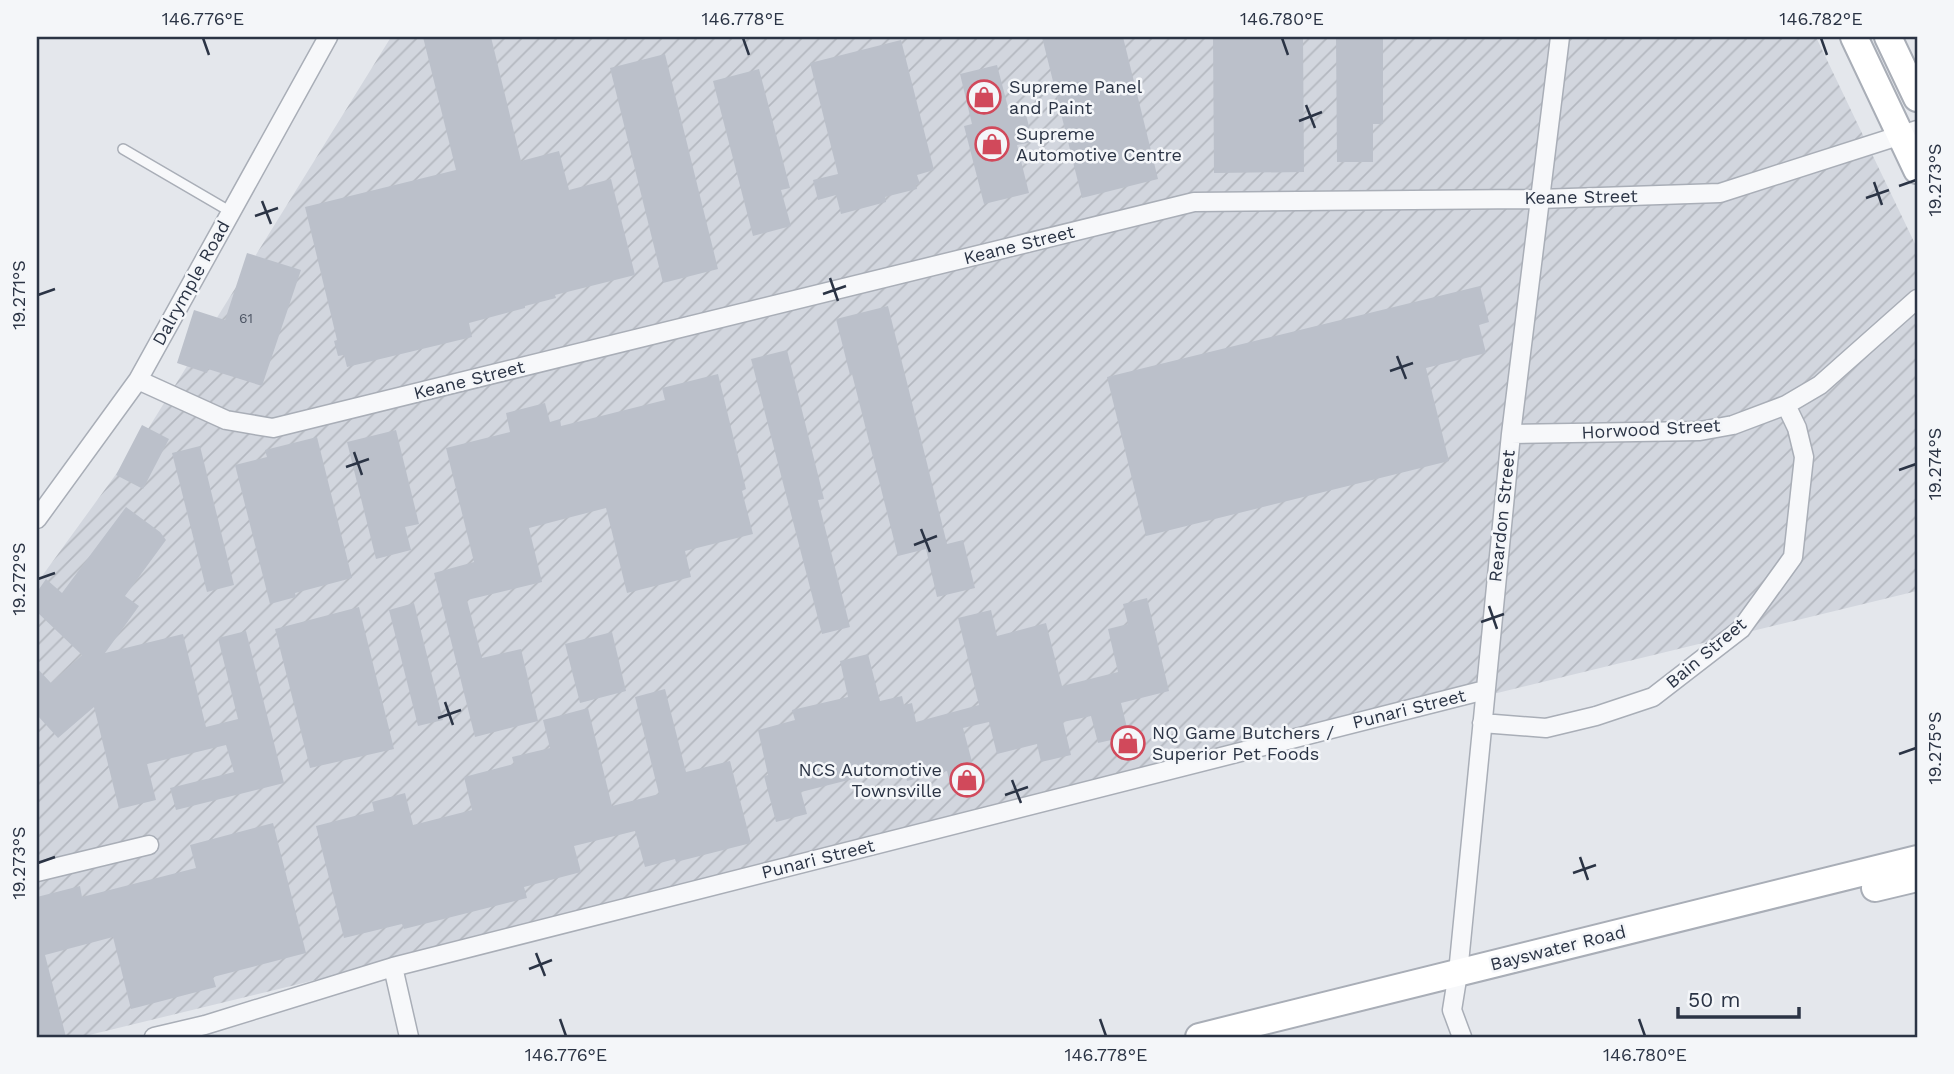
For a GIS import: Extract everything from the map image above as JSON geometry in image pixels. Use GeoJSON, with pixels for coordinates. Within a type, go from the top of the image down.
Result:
{"type":"FeatureCollection","features":[{"type":"Feature","properties":{"kind":"main road"},"geometry":{"type":"LineString","coordinates":[[1854,37],[1909,134],[1917,170]]}},
{"type":"Feature","properties":{"kind":"main road"},"geometry":{"type":"LineString","coordinates":[[1888,37],[1917,98]]}},
{"type":"Feature","properties":{"kind":"main road","name":"Bayswater Road"},"geometry":{"type":"LineString","coordinates":[[1262,1037],[1456,981],[1917,859]]}},
{"type":"Feature","properties":{"kind":"main road","name":"Bayswater Road"},"geometry":{"type":"LineString","coordinates":[[1199,1037],[1917,878]]}},
{"type":"Feature","properties":{"kind":"street","name":"Dalrymple Road"},"geometry":{"type":"LineString","coordinates":[[37,519],[138,380],[328,37]]}},
{"type":"Feature","properties":{"kind":"street","name":"Reardon Street"},"geometry":{"type":"LineString","coordinates":[[1462,1037],[1452,1010],[1511,434],[1560,37]]}},
{"type":"Feature","properties":{"kind":"street","name":"Keane Street"},"geometry":{"type":"LineString","coordinates":[[138,380],[226,419],[273,428],[1194,202],[1539,199],[1720,194],[1909,134]]}},
{"type":"Feature","properties":{"kind":"street","name":"Horwood Street"},"geometry":{"type":"LineString","coordinates":[[1511,434],[1700,431],[1733,425],[1786,405],[1821,385],[1917,299]]}},
{"type":"Feature","properties":{"kind":"street","name":"Bain Street"},"geometry":{"type":"LineString","coordinates":[[1482,723],[1546,727],[1596,716],[1653,697],[1741,629],[1793,556],[1804,457],[1797,428],[1786,405]]}},
{"type":"Feature","properties":{"kind":"street","name":"Punari Street"},"geometry":{"type":"LineString","coordinates":[[154,1037],[205,1025],[393,967],[1485,690]]}},
{"type":"Feature","properties":{"kind":"street"},"geometry":{"type":"LineString","coordinates":[[37,872],[149,845]]}},
{"type":"Feature","properties":{"kind":"street"},"geometry":{"type":"LineString","coordinates":[[393,967],[409,1037]]}},
{"type":"Feature","properties":{"kind":"lane"},"geometry":{"type":"LineString","coordinates":[[123,149],[231,212]]}},
{"type":"Feature","properties":{"kind":"shaded area"},"geometry":{"type":"Polygon","coordinates":[[[391,37],[1816,37],[1917,248],[1917,591],[81,1037],[37,1037],[37,583],[143,437],[391,37]]]}},
{"type":"Feature","properties":{"kind":"building"},"geometry":{"type":"Polygon","coordinates":[[[423,37],[491,37],[521,161],[559,151],[569,190],[611,179],[635,275],[555,295],[556,298],[469,323],[472,337],[347,367],[344,355],[338,356],[334,341],[337,340],[305,207],[456,170],[423,37]]]}},
{"type":"Feature","properties":{"kind":"building"},"geometry":{"type":"Polygon","coordinates":[[[1042,37],[1123,37],[1158,179],[1082,198],[1042,37]]]}},
{"type":"Feature","properties":{"kind":"building"},"geometry":{"type":"Polygon","coordinates":[[[1213,37],[1303,37],[1304,172],[1214,173],[1213,37]]]}},
{"type":"Feature","properties":{"kind":"building"},"geometry":{"type":"Polygon","coordinates":[[[1336,37],[1383,37],[1383,124],[1373,124],[1373,162],[1337,162],[1336,37]]]}},
{"type":"Feature","properties":{"kind":"building"},"geometry":{"type":"Polygon","coordinates":[[[901,40],[934,170],[917,175],[920,184],[916,185],[917,189],[885,197],[886,202],[841,214],[836,195],[818,200],[813,180],[838,174],[810,63],[901,40]]]}},
{"type":"Feature","properties":{"kind":"building"},"geometry":{"type":"Polygon","coordinates":[[[665,54],[718,269],[663,283],[610,68],[665,54]]]}},
{"type":"Feature","properties":{"kind":"building"},"geometry":{"type":"Polygon","coordinates":[[[997,65],[1010,115],[1025,111],[1033,142],[1017,145],[1029,193],[984,204],[964,126],[972,124],[960,74],[997,65]]]}},
{"type":"Feature","properties":{"kind":"building"},"geometry":{"type":"Polygon","coordinates":[[[759,69],[790,188],[781,190],[791,226],[753,236],[713,81],[759,69]]]}},
{"type":"Feature","properties":{"kind":"building"},"geometry":{"type":"Polygon","coordinates":[[[247,253],[301,270],[262,386],[208,369],[207,373],[177,363],[194,310],[225,320],[247,253]]]}},
{"type":"Feature","properties":{"kind":"building"},"geometry":{"type":"Polygon","coordinates":[[[1480,286],[1489,322],[1479,325],[1486,353],[1426,368],[1449,461],[1146,536],[1107,377],[1480,286]]]}},
{"type":"Feature","properties":{"kind":"building"},"geometry":{"type":"Polygon","coordinates":[[[888,306],[947,544],[963,540],[975,588],[937,597],[926,549],[898,556],[836,319],[888,306]]]}},
{"type":"Feature","properties":{"kind":"building"},"geometry":{"type":"Polygon","coordinates":[[[787,350],[824,499],[818,500],[850,627],[822,634],[751,359],[787,350]]]}},
{"type":"Feature","properties":{"kind":"building"},"geometry":{"type":"Polygon","coordinates":[[[718,374],[746,489],[742,491],[753,534],[685,551],[691,577],[627,593],[606,508],[529,528],[542,582],[467,600],[482,658],[521,649],[538,721],[475,737],[434,573],[474,562],[446,448],[510,432],[506,413],[545,403],[550,422],[560,419],[561,426],[665,400],[662,388],[718,374]]]}},
{"type":"Feature","properties":{"kind":"building"},"geometry":{"type":"Polygon","coordinates":[[[142,425],[169,439],[143,489],[116,475],[142,425]]]}},
{"type":"Feature","properties":{"kind":"building"},"geometry":{"type":"Polygon","coordinates":[[[396,430],[419,524],[405,527],[411,550],[376,559],[347,442],[396,430]]]}},
{"type":"Feature","properties":{"kind":"building"},"geometry":{"type":"Polygon","coordinates":[[[317,437],[352,578],[295,593],[296,597],[270,604],[235,465],[267,457],[265,450],[317,437]]]}},
{"type":"Feature","properties":{"kind":"building"},"geometry":{"type":"Polygon","coordinates":[[[200,446],[234,585],[207,592],[172,453],[200,446]]]}},
{"type":"Feature","properties":{"kind":"building"},"geometry":{"type":"Polygon","coordinates":[[[126,507],[160,532],[166,540],[125,596],[139,606],[105,653],[183,634],[206,727],[238,719],[218,638],[246,631],[284,783],[176,810],[170,788],[234,772],[226,745],[147,764],[156,800],[119,809],[94,707],[58,738],[37,715],[37,668],[51,683],[82,655],[37,612],[37,592],[46,579],[62,593],[126,507]]]}},
{"type":"Feature","properties":{"kind":"building"},"geometry":{"type":"Polygon","coordinates":[[[1147,598],[1169,691],[1121,703],[1129,736],[1098,743],[1091,716],[1063,722],[1071,755],[1041,762],[1037,744],[997,754],[989,722],[963,728],[975,773],[972,774],[974,781],[951,787],[947,771],[907,781],[904,766],[801,792],[807,814],[776,822],[764,776],[768,775],[758,730],[795,720],[792,710],[848,697],[840,661],[868,654],[880,701],[902,696],[904,705],[912,703],[916,722],[979,705],[958,618],[991,610],[997,636],[1046,623],[1062,686],[1118,672],[1108,629],[1128,624],[1123,604],[1147,598]]]}},
{"type":"Feature","properties":{"kind":"building"},"geometry":{"type":"Polygon","coordinates":[[[414,603],[443,720],[418,726],[389,610],[414,603]]]}},
{"type":"Feature","properties":{"kind":"building"},"geometry":{"type":"Polygon","coordinates":[[[359,607],[394,749],[310,768],[275,629],[359,607]]]}},
{"type":"Feature","properties":{"kind":"building"},"geometry":{"type":"Polygon","coordinates":[[[612,632],[626,691],[580,703],[565,644],[612,632]]]}},
{"type":"Feature","properties":{"kind":"building"},"geometry":{"type":"Polygon","coordinates":[[[665,689],[686,772],[730,761],[751,843],[645,867],[635,831],[574,846],[581,872],[524,887],[527,898],[404,929],[402,924],[344,938],[316,826],[374,811],[372,802],[405,793],[413,825],[472,810],[464,777],[514,764],[512,757],[550,748],[543,720],[588,708],[612,806],[659,794],[635,697],[665,689]]]}},
{"type":"Feature","properties":{"kind":"building"},"geometry":{"type":"Polygon","coordinates":[[[273,823],[306,953],[213,977],[216,987],[131,1009],[113,937],[45,955],[66,1037],[37,1037],[37,897],[80,886],[82,897],[196,868],[190,845],[273,823]]]}},
{"type":"Feature","properties":{"kind":"place","name":"Supreme Panel and Paint"},"geometry":{"type":"Point","coordinates":[984,97]}},
{"type":"Feature","properties":{"kind":"place","name":"Supreme Automotive Centre"},"geometry":{"type":"Point","coordinates":[992,144]}},
{"type":"Feature","properties":{"kind":"place","name":"NQ Game Butchers / Superior Pet Foods"},"geometry":{"type":"Point","coordinates":[1128,743]}},
{"type":"Feature","properties":{"kind":"place","name":"NCS Automotive Townsville"},"geometry":{"type":"Point","coordinates":[967,780]}}]}
